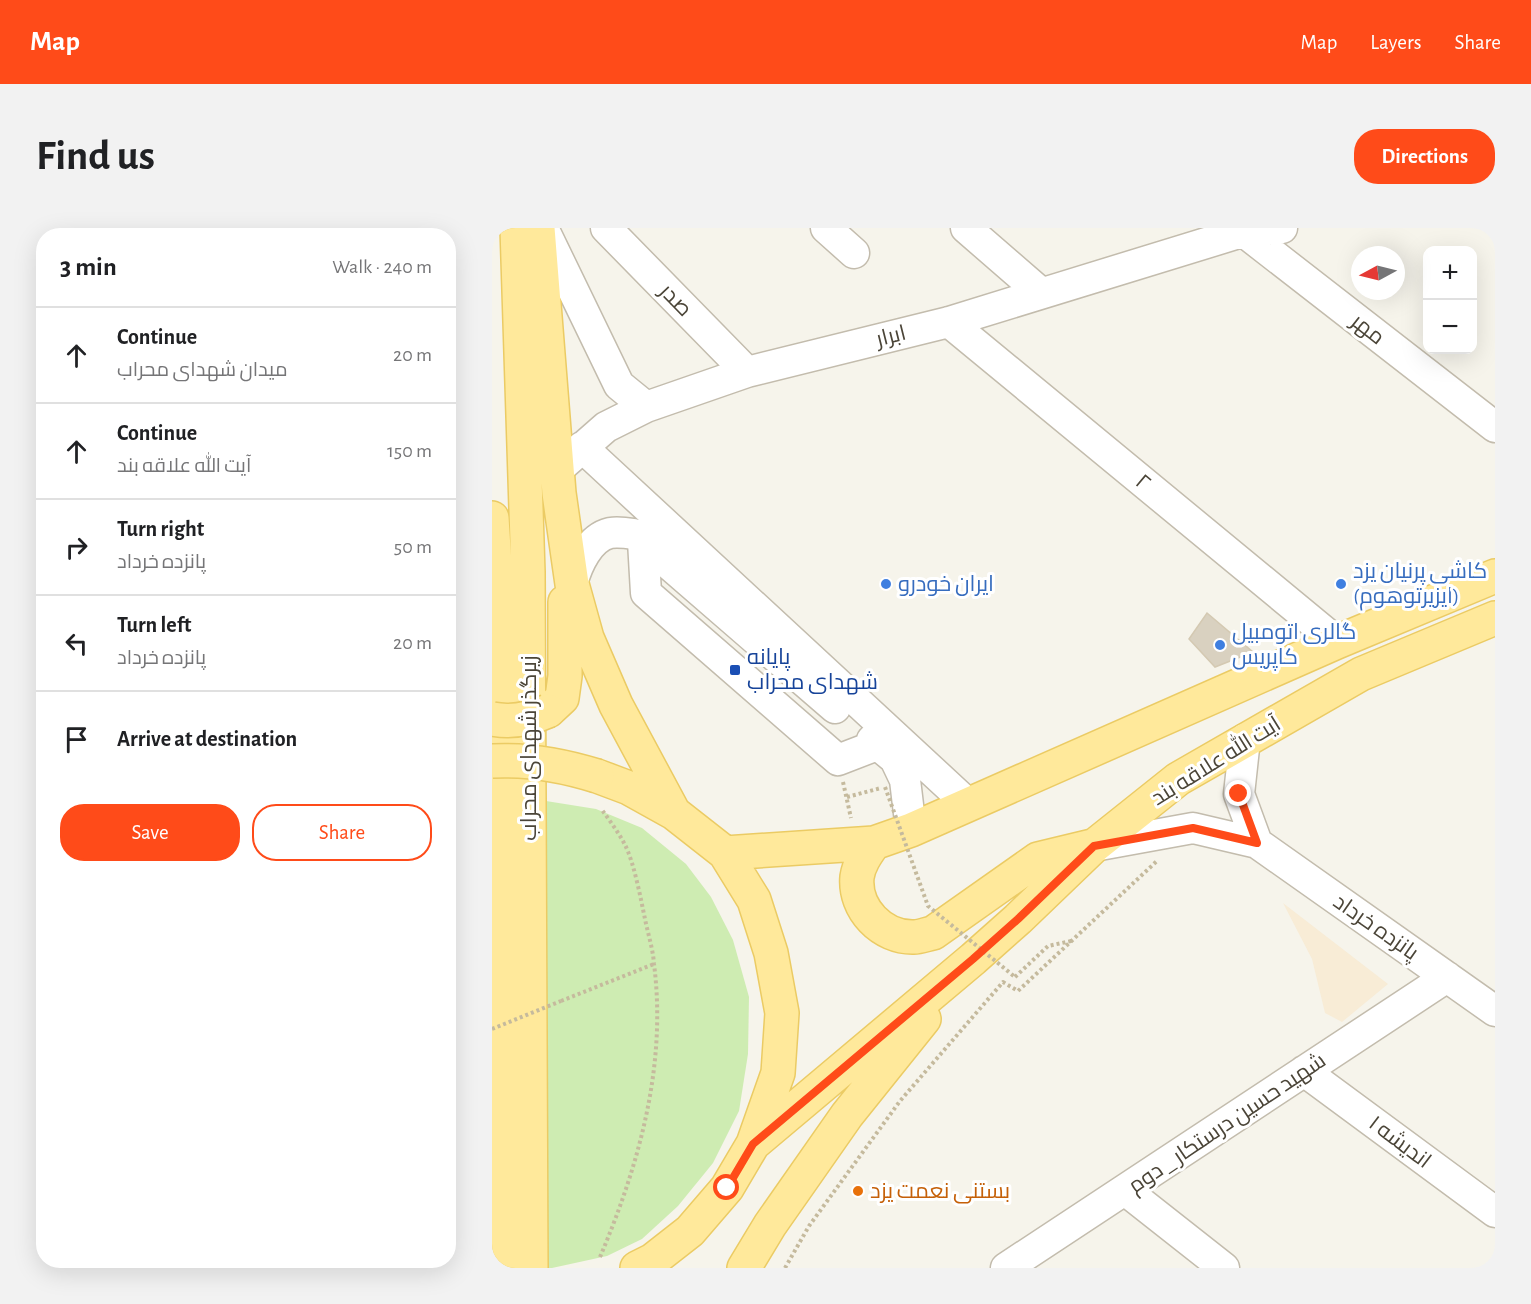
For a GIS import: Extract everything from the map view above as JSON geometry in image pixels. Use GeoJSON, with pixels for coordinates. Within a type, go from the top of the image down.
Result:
{"type":"FeatureCollection","features":[{"type":"Feature","properties":{"kind":"main road","name":"زیرگذر شهدای محراب"},"geometry":{"type":"LineString","coordinates":[[517,228],[528,572],[531,1268]]}},
{"type":"Feature","properties":{"kind":"main road"},"geometry":{"type":"LineString","coordinates":[[492,719],[532,718],[548,711],[562,698],[566,676],[566,614],[558,481],[538,228]]}},
{"type":"Feature","properties":{"kind":"main road"},"geometry":{"type":"LineString","coordinates":[[558,481],[572,584],[586,638],[616,705],[674,813]]}},
{"type":"Feature","properties":{"kind":"main road","name":"زیرگذر شهدای محراب"},"geometry":{"type":"LineString","coordinates":[[492,518],[496,580],[499,1268]]}},
{"type":"Feature","properties":{"kind":"main road"},"geometry":{"type":"LineString","coordinates":[[725,853],[865,844],[911,830],[1337,642],[1495,576]]}},
{"type":"Feature","properties":{"kind":"main road","name":"آیت الله علاقه بند"},"geometry":{"type":"LineString","coordinates":[[753,1144],[973,959],[1094,846],[1178,779],[1361,674],[1495,618]]}},
{"type":"Feature","properties":{"kind":"main road"},"geometry":{"type":"LineString","coordinates":[[492,760],[518,759],[573,768],[629,788],[674,813],[725,853],[754,900],[771,953],[782,1013],[778,1073],[753,1144],[727,1188],[690,1231],[653,1260],[638,1268]]}},
{"type":"Feature","properties":{"kind":"main road"},"geometry":{"type":"LineString","coordinates":[[865,844],[857,877],[859,896],[866,913],[879,926],[896,935],[915,937],[933,933],[1038,860],[1094,846]]}},
{"type":"Feature","properties":{"kind":"main road"},"geometry":{"type":"LineString","coordinates":[[744,1268],[770,1225],[847,1115],[973,959]]}},
{"type":"Feature","properties":{"kind":"main road"},"geometry":{"type":"LineString","coordinates":[[675,1268],[690,1231]]}},
{"type":"Feature","properties":{"kind":"street"},"geometry":{"type":"LineString","coordinates":[[543,228],[619,385],[646,407]]}},
{"type":"Feature","properties":{"kind":"street","name":"صدر"},"geometry":{"type":"LineString","coordinates":[[606,228],[747,372]]}},
{"type":"Feature","properties":{"kind":"street"},"geometry":{"type":"LineString","coordinates":[[826,228],[854,254]]}},
{"type":"Feature","properties":{"kind":"street"},"geometry":{"type":"LineString","coordinates":[[966,228],[1041,293]]}},
{"type":"Feature","properties":{"kind":"street","name":"ابرار"},"geometry":{"type":"LineString","coordinates":[[558,481],[582,447],[606,427],[646,407],[747,372],[949,322],[1242,229],[1282,228]]}},
{"type":"Feature","properties":{"kind":"street","name":"مهر"},"geometry":{"type":"LineString","coordinates":[[1242,229],[1495,427]]}},
{"type":"Feature","properties":{"kind":"street","name":"۲"},"geometry":{"type":"LineString","coordinates":[[949,322],[1337,642]]}},
{"type":"Feature","properties":{"kind":"street"},"geometry":{"type":"LineString","coordinates":[[582,447],[969,805]]}},
{"type":"Feature","properties":{"kind":"street"},"geometry":{"type":"LineString","coordinates":[[572,584],[578,564],[597,540],[611,533],[634,534],[895,759],[905,780],[911,830]]}},
{"type":"Feature","properties":{"kind":"street"},"geometry":{"type":"LineString","coordinates":[[643,541],[646,593],[838,760],[877,745]]}},
{"type":"Feature","properties":{"kind":"street"},"geometry":{"type":"LineString","coordinates":[[1245,740],[1239,794],[1257,843]]}},
{"type":"Feature","properties":{"kind":"street","name":"پانزده خرداد"},"geometry":{"type":"LineString","coordinates":[[1094,846],[1193,828],[1257,843],[1495,1011]]}},
{"type":"Feature","properties":{"kind":"street","name":"شهید حسین درستکار _ دوم"},"geometry":{"type":"LineString","coordinates":[[1006,1268],[1447,977]]}},
{"type":"Feature","properties":{"kind":"street","name":"اندیشه ۱"},"geometry":{"type":"LineString","coordinates":[[1304,1071],[1495,1212]]}},
{"type":"Feature","properties":{"kind":"street"},"geometry":{"type":"LineString","coordinates":[[1125,1190],[1224,1268]]}},
{"type":"Feature","properties":{"kind":"path"},"geometry":{"type":"LineString","coordinates":[[838,760],[847,797],[865,844]]}},
{"type":"Feature","properties":{"kind":"path"},"geometry":{"type":"LineString","coordinates":[[847,797],[885,787],[928,906],[1015,977],[1048,946],[1071,941]]}},
{"type":"Feature","properties":{"kind":"path"},"geometry":{"type":"LineString","coordinates":[[600,1257],[615,1222],[641,1143],[652,1084],[657,1021],[654,964],[642,902],[626,846],[602,810]]}},
{"type":"Feature","properties":{"kind":"path"},"geometry":{"type":"LineString","coordinates":[[785,1268],[809,1226],[900,1101],[1003,982],[1018,991],[1193,828]]}},
{"type":"Feature","properties":{"kind":"path"},"geometry":{"type":"LineString","coordinates":[[492,1029],[654,964]]}},
{"type":"Feature","properties":{"kind":"shaded area"},"geometry":{"type":"Polygon","coordinates":[[[1283,903],[1388,984],[1342,1022],[1325,1013],[1312,959],[1283,903]]]}},
{"type":"Feature","properties":{"kind":"green space"},"geometry":{"type":"Polygon","coordinates":[[[546,801],[596,809],[642,828],[686,864],[711,897],[733,940],[749,997],[748,1054],[739,1111],[713,1163],[678,1206],[642,1239],[607,1256],[552,1268],[546,1268],[546,801]]]}},
{"type":"Feature","properties":{"kind":"building","name":"گالری اتومبیل کاپریس"},"geometry":{"type":"Polygon","coordinates":[[[1207,613],[1253,652],[1215,667],[1189,639],[1207,613]]]}},
{"type":"Feature","properties":{"kind":"place","name":"ایران خودرو"},"geometry":{"type":"Point","coordinates":[886,584]}},
{"type":"Feature","properties":{"kind":"place","name":"کاشی پرنیان یزد (ایزیرتوهوم)"},"geometry":{"type":"Point","coordinates":[1341,584]}},
{"type":"Feature","properties":{"kind":"place","name":"گالری اتومبیل کاپریس"},"geometry":{"type":"Point","coordinates":[1220,645]}},
{"type":"Feature","properties":{"kind":"place","name":"پایانه شهدای محراب"},"geometry":{"type":"Point","coordinates":[735,670]}},
{"type":"Feature","properties":{"kind":"place","name":"بستنی نعمت یزد"},"geometry":{"type":"Point","coordinates":[858,1191]}},
{"type":"Feature","properties":{"kind":"route"},"geometry":{"type":"LineString","coordinates":[[727,1188],[753,1144],[973,959],[1094,846],[1193,828],[1257,843],[1239,794]]}}]}
